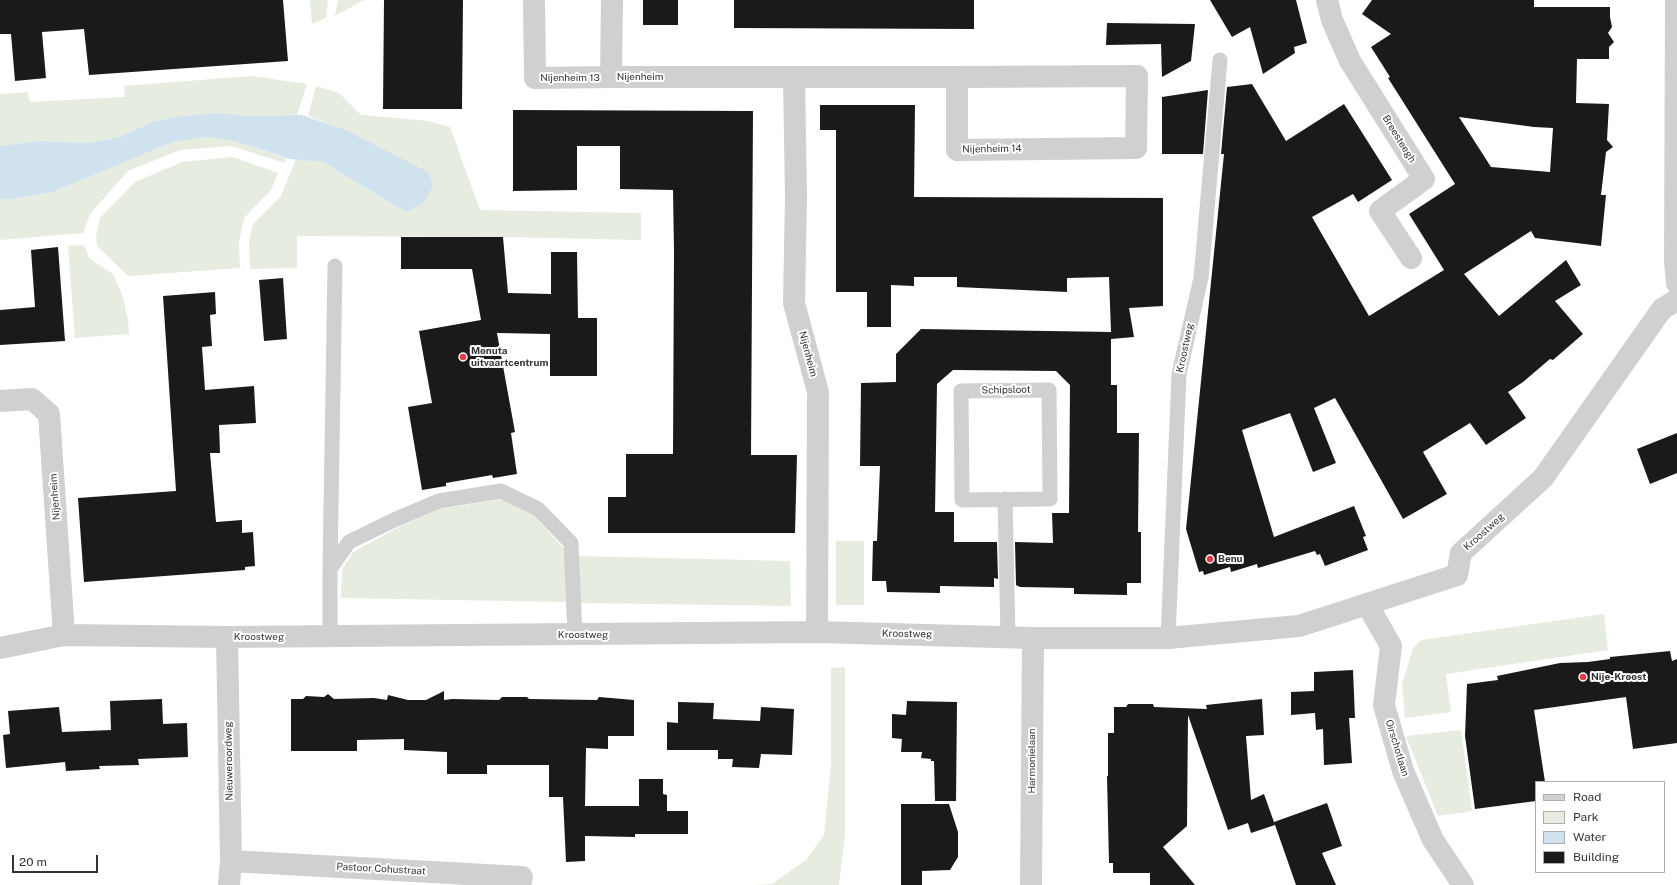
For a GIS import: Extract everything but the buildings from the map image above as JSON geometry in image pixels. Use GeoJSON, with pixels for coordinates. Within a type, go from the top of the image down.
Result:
{"type":"FeatureCollection","features":[{"type":"Feature","properties":{"kind":"street","name":"Nijenheim 13"},"geometry":{"type":"LineString","coordinates":[[534,0],[535,78],[611,77]]}},
{"type":"Feature","properties":{"kind":"street","name":"Nijenheim"},"geometry":{"type":"LineString","coordinates":[[612,0],[611,77],[957,77]]}},
{"type":"Feature","properties":{"kind":"street","name":"Breesteegh"},"geometry":{"type":"LineString","coordinates":[[1327,0],[1332,20],[1350,61],[1424,179],[1380,211],[1411,258]]}},
{"type":"Feature","properties":{"kind":"street"},"geometry":{"type":"LineString","coordinates":[[1676,0],[1674,263],[1677,283]]}},
{"type":"Feature","properties":{"kind":"street","name":"Nijenheim 14"},"geometry":{"type":"LineString","coordinates":[[1137,76],[1136,148],[958,150],[957,77],[1137,76]]}},
{"type":"Feature","properties":{"kind":"street","name":"Nijenheim"},"geometry":{"type":"LineString","coordinates":[[794,77],[796,197],[794,303],[818,392],[817,632]]}},
{"type":"Feature","properties":{"kind":"street","name":"Kroostweg"},"geometry":{"type":"LineString","coordinates":[[0,648],[64,635],[227,637],[817,632],[1033,638],[1168,638],[1299,626],[1457,575],[1461,553],[1544,478],[1662,309],[1677,300]]}},
{"type":"Feature","properties":{"kind":"street","name":"Nijenheim"},"geometry":{"type":"LineString","coordinates":[[0,401],[32,399],[49,414],[64,635]]}},
{"type":"Feature","properties":{"kind":"street","name":"Oirschotlaan"},"geometry":{"type":"LineString","coordinates":[[1367,604],[1391,646],[1384,705],[1403,771],[1433,840],[1463,885]]}},
{"type":"Feature","properties":{"kind":"street","name":"Nieuweroordweg"},"geometry":{"type":"LineString","coordinates":[[227,637],[231,861],[228,885]]}},
{"type":"Feature","properties":{"kind":"street","name":"Harmonielaan"},"geometry":{"type":"LineString","coordinates":[[1031,885],[1033,638]]}},
{"type":"Feature","properties":{"kind":"street","name":"Pastoor Cohustraat"},"geometry":{"type":"LineString","coordinates":[[231,861],[522,877],[520,885]]}},
{"type":"Feature","properties":{"kind":"lane","name":"Kroostweg"},"geometry":{"type":"LineString","coordinates":[[1168,638],[1179,374],[1201,278],[1220,60]]}},
{"type":"Feature","properties":{"kind":"lane"},"geometry":{"type":"LineString","coordinates":[[330,636],[335,266]]}},
{"type":"Feature","properties":{"kind":"lane","name":"Schipsloot"},"geometry":{"type":"LineString","coordinates":[[1049,390],[1050,499],[1005,499],[962,500],[961,391],[1049,390]]}},
{"type":"Feature","properties":{"kind":"lane"},"geometry":{"type":"LineString","coordinates":[[330,569],[349,542],[394,520],[439,501],[502,491],[538,510],[572,543],[575,635]]}},
{"type":"Feature","properties":{"kind":"lane"},"geometry":{"type":"LineString","coordinates":[[1005,499],[1008,637]]}},
{"type":"Feature","properties":{"kind":"green space"},"geometry":{"type":"Polygon","coordinates":[[[310,0],[328,0],[326,18],[312,24],[310,0]]]}},
{"type":"Feature","properties":{"kind":"green space"},"geometry":{"type":"Polygon","coordinates":[[[338,0],[364,0],[335,16],[338,0]]]}},
{"type":"Feature","properties":{"kind":"green space"},"geometry":{"type":"Polygon","coordinates":[[[251,76],[307,84],[297,115],[250,116],[222,113],[155,121],[119,137],[88,143],[37,141],[0,146],[0,94],[28,92],[30,102],[125,97],[124,86],[251,76]]]}},
{"type":"Feature","properties":{"kind":"green space"},"geometry":{"type":"Polygon","coordinates":[[[316,86],[339,93],[361,115],[428,121],[450,127],[480,210],[641,213],[641,240],[503,237],[297,236],[297,268],[250,269],[249,242],[253,224],[281,196],[296,159],[323,162],[406,212],[346,130],[308,116],[316,86]]]}},
{"type":"Feature","properties":{"kind":"green space"},"geometry":{"type":"Polygon","coordinates":[[[206,137],[235,141],[286,158],[285,163],[231,146],[180,150],[128,171],[90,214],[83,233],[0,240],[0,198],[6,200],[53,192],[173,142],[206,137]]]}},
{"type":"Feature","properties":{"kind":"green space"},"geometry":{"type":"Polygon","coordinates":[[[233,157],[278,173],[271,190],[244,218],[239,242],[240,268],[128,276],[97,246],[96,237],[100,218],[135,182],[182,162],[233,157]]]}},
{"type":"Feature","properties":{"kind":"green space"},"geometry":{"type":"Polygon","coordinates":[[[84,245],[89,258],[113,274],[123,297],[128,319],[129,334],[75,338],[68,246],[84,245]]]}},
{"type":"Feature","properties":{"kind":"green space"},"geometry":{"type":"Polygon","coordinates":[[[502,499],[534,516],[565,550],[566,602],[341,598],[342,570],[353,552],[399,527],[440,509],[502,499]]]}},
{"type":"Feature","properties":{"kind":"green space"},"geometry":{"type":"Polygon","coordinates":[[[836,541],[864,541],[864,605],[836,605],[836,541]]]}},
{"type":"Feature","properties":{"kind":"green space"},"geometry":{"type":"Polygon","coordinates":[[[579,556],[790,561],[791,606],[580,603],[579,556]]]}},
{"type":"Feature","properties":{"kind":"green space"},"geometry":{"type":"Polygon","coordinates":[[[1604,614],[1608,650],[1446,674],[1451,712],[1405,718],[1402,684],[1413,648],[1421,640],[1604,614]]]}},
{"type":"Feature","properties":{"kind":"green space"},"geometry":{"type":"Polygon","coordinates":[[[845,667],[845,835],[839,885],[751,885],[772,884],[806,860],[824,835],[831,765],[831,668],[845,667]]]}},
{"type":"Feature","properties":{"kind":"green space"},"geometry":{"type":"Polygon","coordinates":[[[1461,730],[1472,811],[1438,816],[1406,736],[1461,730]]]}},
{"type":"Feature","properties":{"kind":"water"},"geometry":{"type":"Polygon","coordinates":[[[222,113],[250,116],[302,115],[346,130],[428,172],[433,186],[422,204],[406,212],[323,162],[290,159],[235,141],[206,137],[173,142],[53,192],[6,200],[0,198],[0,146],[37,141],[88,143],[119,137],[155,121],[184,116],[222,113]]]}},
{"type":"Feature","properties":{"kind":"place","name":"Monuta uitvaartcentrum"},"geometry":{"type":"Point","coordinates":[463,357]}},
{"type":"Feature","properties":{"kind":"place","name":"Benu"},"geometry":{"type":"Point","coordinates":[1210,559]}},
{"type":"Feature","properties":{"kind":"place","name":"Nije-Kroost"},"geometry":{"type":"Point","coordinates":[1583,677]}}]}
